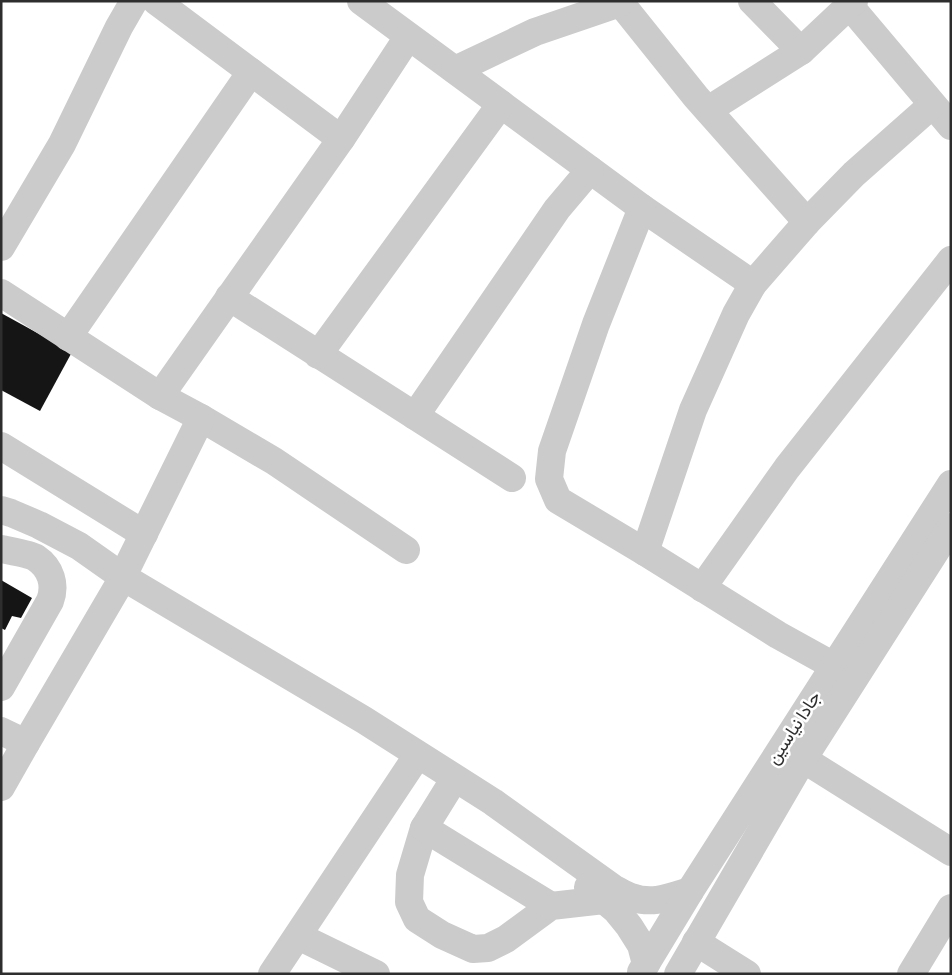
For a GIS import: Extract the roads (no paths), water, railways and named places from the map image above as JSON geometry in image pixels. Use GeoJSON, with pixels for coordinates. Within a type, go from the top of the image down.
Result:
{"type":"FeatureCollection","features":[{"type":"Feature","properties":{"kind":"street"},"geometry":{"type":"LineString","coordinates":[[1,247],[62,144],[119,27],[134,1]]}},
{"type":"Feature","properties":{"kind":"street"},"geometry":{"type":"LineString","coordinates":[[156,1],[341,139]]}},
{"type":"Feature","properties":{"kind":"street"},"geometry":{"type":"LineString","coordinates":[[362,1],[408,37],[642,208],[753,284]]}},
{"type":"Feature","properties":{"kind":"street"},"geometry":{"type":"LineString","coordinates":[[752,1],[801,50]]}},
{"type":"Feature","properties":{"kind":"street"},"geometry":{"type":"LineString","coordinates":[[455,70],[535,32],[619,2],[696,97],[807,222]]}},
{"type":"Feature","properties":{"kind":"street"},"geometry":{"type":"LineString","coordinates":[[708,110],[801,50],[851,3],[951,126]]}},
{"type":"Feature","properties":{"kind":"street"},"geometry":{"type":"LineString","coordinates":[[160,396],[341,139],[408,37]]}},
{"type":"Feature","properties":{"kind":"street"},"geometry":{"type":"LineString","coordinates":[[68,337],[251,72]]}},
{"type":"Feature","properties":{"kind":"street"},"geometry":{"type":"LineString","coordinates":[[318,355],[501,104]]}},
{"type":"Feature","properties":{"kind":"street"},"geometry":{"type":"LineString","coordinates":[[646,552],[693,410],[736,314],[753,284],[807,222],[854,174],[932,105]]}},
{"type":"Feature","properties":{"kind":"street"},"geometry":{"type":"LineString","coordinates":[[415,416],[558,209],[590,170]]}},
{"type":"Feature","properties":{"kind":"street"},"geometry":{"type":"LineString","coordinates":[[642,208],[596,324],[552,451],[549,479],[558,500],[646,552],[778,635],[834,666]]}},
{"type":"Feature","properties":{"kind":"street"},"geometry":{"type":"LineString","coordinates":[[702,588],[787,468],[951,260]]}},
{"type":"Feature","properties":{"kind":"street"},"geometry":{"type":"LineString","coordinates":[[1,293],[160,396],[274,461],[406,550]]}},
{"type":"Feature","properties":{"kind":"street"},"geometry":{"type":"LineString","coordinates":[[229,297],[512,478]]}},
{"type":"Feature","properties":{"kind":"street"},"geometry":{"type":"LineString","coordinates":[[1,787],[121,581],[201,418]]}},
{"type":"Feature","properties":{"kind":"street"},"geometry":{"type":"LineString","coordinates":[[1,446],[144,534]]}},
{"type":"Feature","properties":{"kind":"street","name":"جادا نیاسین"},"geometry":{"type":"LineString","coordinates":[[678,974],[803,759],[810,725],[834,666],[951,484]]}},
{"type":"Feature","properties":{"kind":"street"},"geometry":{"type":"LineString","coordinates":[[1,510],[11,512],[79,546],[121,581],[450,786],[604,900],[625,922],[641,945],[643,969]]}},
{"type":"Feature","properties":{"kind":"street"},"geometry":{"type":"LineString","coordinates":[[1,525],[15,528],[44,540],[121,581],[364,720],[493,802],[614,888],[631,897],[650,901],[690,891]]}},
{"type":"Feature","properties":{"kind":"street","name":"جادا نیاسین"},"geometry":{"type":"LineString","coordinates":[[643,969],[690,891],[951,527]]}},
{"type":"Feature","properties":{"kind":"street"},"geometry":{"type":"LineString","coordinates":[[1,549],[36,558],[50,571],[54,591],[1,687]]}},
{"type":"Feature","properties":{"kind":"street"},"geometry":{"type":"LineString","coordinates":[[1,731],[26,743]]}},
{"type":"Feature","properties":{"kind":"street"},"geometry":{"type":"LineString","coordinates":[[803,759],[951,852]]}},
{"type":"Feature","properties":{"kind":"street"},"geometry":{"type":"LineString","coordinates":[[272,974],[413,762]]}},
{"type":"Feature","properties":{"kind":"street"},"geometry":{"type":"LineString","coordinates":[[450,786],[424,828],[410,875],[409,902],[417,919],[442,935],[473,949],[488,948],[506,940],[551,906],[604,900]]}},
{"type":"Feature","properties":{"kind":"street"},"geometry":{"type":"LineString","coordinates":[[424,828],[551,906]]}},
{"type":"Feature","properties":{"kind":"street"},"geometry":{"type":"LineString","coordinates":[[625,922],[638,922],[646,917],[647,914],[641,900]]}},
{"type":"Feature","properties":{"kind":"street"},"geometry":{"type":"LineString","coordinates":[[911,974],[951,908]]}},
{"type":"Feature","properties":{"kind":"street"},"geometry":{"type":"LineString","coordinates":[[298,936],[376,974]]}},
{"type":"Feature","properties":{"kind":"street"},"geometry":{"type":"LineString","coordinates":[[696,942],[747,974]]}}]}
